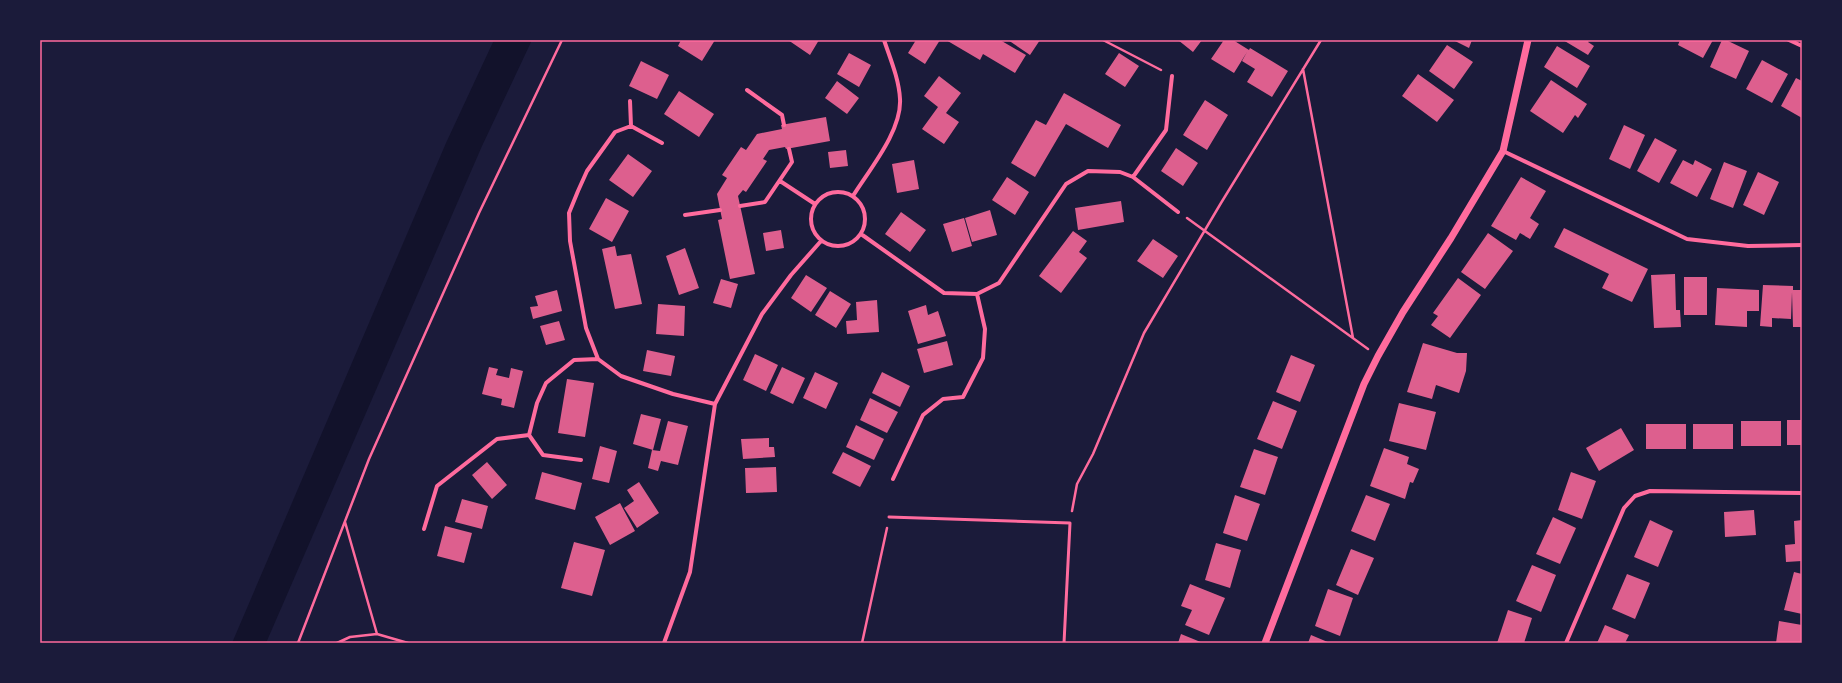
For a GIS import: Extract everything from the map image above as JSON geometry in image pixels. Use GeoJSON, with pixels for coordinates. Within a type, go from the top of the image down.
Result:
{"type":"FeatureCollection","features":[{"type":"Feature","properties":{"kind":"street"},"geometry":{"type":"LineString","coordinates":[[853,196],[896,124],[900,99],[896,77],[884,40]]}},
{"type":"Feature","properties":{"kind":"street"},"geometry":{"type":"LineString","coordinates":[[1265,643],[1364,384],[1403,312],[1451,238],[1503,151],[1528,40]]}},
{"type":"Feature","properties":{"kind":"street"},"geometry":{"type":"LineString","coordinates":[[1789,40],[1802,46]]}},
{"type":"Feature","properties":{"kind":"street"},"geometry":{"type":"LineString","coordinates":[[1133,177],[1166,130],[1172,76]]}},
{"type":"Feature","properties":{"kind":"street"},"geometry":{"type":"LineString","coordinates":[[747,90],[782,115],[784,124]]}},
{"type":"Feature","properties":{"kind":"street"},"geometry":{"type":"LineString","coordinates":[[630,101],[630,126]]}},
{"type":"Feature","properties":{"kind":"street"},"geometry":{"type":"LineString","coordinates":[[662,143],[630,126],[615,132],[588,171],[578,190],[569,213],[570,241],[586,328],[598,359],[621,376],[673,394],[715,404]]}},
{"type":"Feature","properties":{"kind":"street"},"geometry":{"type":"LineString","coordinates":[[740,206],[765,202],[792,162],[789,149]]}},
{"type":"Feature","properties":{"kind":"street"},"geometry":{"type":"LineString","coordinates":[[1503,151],[1687,239],[1748,246],[1802,245]]}},
{"type":"Feature","properties":{"kind":"street"},"geometry":{"type":"LineString","coordinates":[[861,234],[944,293],[977,294],[999,283],[1066,184],[1088,171],[1120,172],[1133,177],[1178,212]]}},
{"type":"Feature","properties":{"kind":"street"},"geometry":{"type":"LineString","coordinates":[[780,181],[815,204]]}},
{"type":"Feature","properties":{"kind":"street"},"geometry":{"type":"LineString","coordinates":[[832,192],[843,192],[853,196],[860,203],[864,213],[865,224],[861,234],[851,243],[838,247],[821,241],[814,233],[811,224],[811,214],[815,204],[822,197],[832,192]]}},
{"type":"Feature","properties":{"kind":"street"},"geometry":{"type":"LineString","coordinates":[[685,215],[720,210]]}},
{"type":"Feature","properties":{"kind":"street"},"geometry":{"type":"LineString","coordinates":[[664,643],[690,572],[715,404],[762,314],[791,275],[821,241]]}},
{"type":"Feature","properties":{"kind":"street"},"geometry":{"type":"LineString","coordinates":[[893,479],[923,416],[943,399],[963,397],[983,358],[985,329],[977,294]]}},
{"type":"Feature","properties":{"kind":"street"},"geometry":{"type":"LineString","coordinates":[[529,435],[537,403],[546,383],[574,360],[598,359]]}},
{"type":"Feature","properties":{"kind":"street"},"geometry":{"type":"LineString","coordinates":[[529,435],[543,454],[581,460]]}},
{"type":"Feature","properties":{"kind":"street"},"geometry":{"type":"LineString","coordinates":[[424,529],[437,486],[497,439],[529,435]]}},
{"type":"Feature","properties":{"kind":"street"},"geometry":{"type":"LineString","coordinates":[[1566,643],[1624,508],[1636,496],[1650,491],[1802,492]]}},
{"type":"Feature","properties":{"kind":"lane"},"geometry":{"type":"LineString","coordinates":[[890,517],[1070,522],[1064,643]]}},
{"type":"Feature","properties":{"kind":"path"},"geometry":{"type":"LineString","coordinates":[[298,643],[369,459],[472,228],[562,40]]}},
{"type":"Feature","properties":{"kind":"path"},"geometry":{"type":"LineString","coordinates":[[1103,40],[1172,76]]}},
{"type":"Feature","properties":{"kind":"path"},"geometry":{"type":"LineString","coordinates":[[1070,522],[1077,484],[1093,454],[1144,333],[1204,231],[1321,40]]}},
{"type":"Feature","properties":{"kind":"path"},"geometry":{"type":"LineString","coordinates":[[1303,69],[1353,338]]}},
{"type":"Feature","properties":{"kind":"path"},"geometry":{"type":"LineString","coordinates":[[1178,212],[1378,356]]}},
{"type":"Feature","properties":{"kind":"path"},"geometry":{"type":"LineString","coordinates":[[862,643],[890,517]]}},
{"type":"Feature","properties":{"kind":"path"},"geometry":{"type":"LineString","coordinates":[[345,522],[377,634]]}},
{"type":"Feature","properties":{"kind":"path"},"geometry":{"type":"LineString","coordinates":[[337,643],[350,637],[377,634],[408,643]]}},
{"type":"Feature","properties":{"kind":"shaded area"},"geometry":{"type":"Polygon","coordinates":[[[494,40],[532,40],[482,146],[266,643],[232,643],[446,143],[494,40]]]}},
{"type":"Feature","properties":{"kind":"building"},"geometry":{"type":"Polygon","coordinates":[[[681,40],[715,40],[702,61],[678,46],[681,40]]]}},
{"type":"Feature","properties":{"kind":"building"},"geometry":{"type":"Polygon","coordinates":[[[788,40],[819,40],[810,55],[788,40]]]}},
{"type":"Feature","properties":{"kind":"building"},"geometry":{"type":"Polygon","coordinates":[[[916,40],[940,40],[925,64],[908,53],[916,40]]]}},
{"type":"Feature","properties":{"kind":"building"},"geometry":{"type":"Polygon","coordinates":[[[946,40],[1000,40],[1026,55],[1015,73],[983,54],[980,60],[946,40]]]}},
{"type":"Feature","properties":{"kind":"building"},"geometry":{"type":"Polygon","coordinates":[[[1008,40],[1040,40],[1030,55],[1008,40]]]}},
{"type":"Feature","properties":{"kind":"building"},"geometry":{"type":"Polygon","coordinates":[[[1178,40],[1202,40],[1193,52],[1178,40]]]}},
{"type":"Feature","properties":{"kind":"building"},"geometry":{"type":"Polygon","coordinates":[[[1224,40],[1233,40],[1249,50],[1250,48],[1288,71],[1272,97],[1247,82],[1255,69],[1242,61],[1247,52],[1234,73],[1211,59],[1224,40]]]}},
{"type":"Feature","properties":{"kind":"building"},"geometry":{"type":"Polygon","coordinates":[[[1453,40],[1472,40],[1469,48],[1453,40]]]}},
{"type":"Feature","properties":{"kind":"building"},"geometry":{"type":"Polygon","coordinates":[[[1563,40],[1589,40],[1588,42],[1594,46],[1588,55],[1563,40]]]}},
{"type":"Feature","properties":{"kind":"building"},"geometry":{"type":"Polygon","coordinates":[[[1680,40],[1713,40],[1703,58],[1678,45],[1680,40]]]}},
{"type":"Feature","properties":{"kind":"building"},"geometry":{"type":"Polygon","coordinates":[[[1722,40],[1726,40],[1749,51],[1736,79],[1710,67],[1722,40]]]}},
{"type":"Feature","properties":{"kind":"building"},"geometry":{"type":"Polygon","coordinates":[[[1447,45],[1473,62],[1454,89],[1429,71],[1447,45]]]}},
{"type":"Feature","properties":{"kind":"building"},"geometry":{"type":"Polygon","coordinates":[[[1557,46],[1590,66],[1577,88],[1544,67],[1557,46]]]}},
{"type":"Feature","properties":{"kind":"building"},"geometry":{"type":"Polygon","coordinates":[[[849,53],[871,65],[859,87],[837,74],[849,53]]]}},
{"type":"Feature","properties":{"kind":"building"},"geometry":{"type":"Polygon","coordinates":[[[1119,53],[1139,66],[1125,87],[1105,74],[1119,53]]]}},
{"type":"Feature","properties":{"kind":"building"},"geometry":{"type":"Polygon","coordinates":[[[1762,60],[1788,74],[1772,103],[1746,89],[1762,60]]]}},
{"type":"Feature","properties":{"kind":"building"},"geometry":{"type":"Polygon","coordinates":[[[641,61],[669,75],[657,99],[629,86],[641,61]]]}},
{"type":"Feature","properties":{"kind":"building"},"geometry":{"type":"Polygon","coordinates":[[[1418,74],[1454,100],[1437,122],[1402,96],[1418,74]]]}},
{"type":"Feature","properties":{"kind":"building"},"geometry":{"type":"Polygon","coordinates":[[[939,76],[961,93],[946,113],[959,122],[944,144],[922,129],[938,107],[924,96],[939,76]]]}},
{"type":"Feature","properties":{"kind":"building"},"geometry":{"type":"Polygon","coordinates":[[[1796,78],[1802,81],[1802,118],[1781,106],[1796,78]]]}},
{"type":"Feature","properties":{"kind":"building"},"geometry":{"type":"Polygon","coordinates":[[[1551,80],[1587,104],[1578,118],[1575,115],[1563,133],[1530,111],[1551,80]]]}},
{"type":"Feature","properties":{"kind":"building"},"geometry":{"type":"Polygon","coordinates":[[[837,81],[859,98],[847,114],[825,98],[837,81]]]}},
{"type":"Feature","properties":{"kind":"building"},"geometry":{"type":"Polygon","coordinates":[[[679,91],[714,114],[699,137],[664,114],[679,91]]]}},
{"type":"Feature","properties":{"kind":"building"},"geometry":{"type":"Polygon","coordinates":[[[1064,93],[1121,125],[1108,148],[1066,124],[1035,177],[1011,163],[1036,120],[1046,125],[1064,93]]]}},
{"type":"Feature","properties":{"kind":"building"},"geometry":{"type":"Polygon","coordinates":[[[1205,100],[1228,115],[1207,150],[1183,135],[1205,100]]]}},
{"type":"Feature","properties":{"kind":"building"},"geometry":{"type":"Polygon","coordinates":[[[826,117],[830,141],[786,149],[785,147],[769,150],[763,159],[767,161],[746,192],[743,190],[738,196],[755,274],[730,279],[718,220],[722,219],[717,194],[727,178],[722,175],[741,147],[746,150],[757,134],[782,129],[781,125],[826,117]]]}},
{"type":"Feature","properties":{"kind":"building"},"geometry":{"type":"Polygon","coordinates":[[[1624,125],[1645,135],[1630,169],[1609,159],[1624,125]]]}},
{"type":"Feature","properties":{"kind":"building"},"geometry":{"type":"Polygon","coordinates":[[[1655,138],[1677,150],[1659,183],[1637,171],[1655,138]]]}},
{"type":"Feature","properties":{"kind":"building"},"geometry":{"type":"Polygon","coordinates":[[[1176,148],[1198,163],[1183,186],[1161,171],[1176,148]]]}},
{"type":"Feature","properties":{"kind":"building"},"geometry":{"type":"Polygon","coordinates":[[[846,150],[848,166],[830,168],[828,152],[846,150]]]}},
{"type":"Feature","properties":{"kind":"building"},"geometry":{"type":"Polygon","coordinates":[[[628,154],[652,171],[633,197],[609,180],[628,154]]]}},
{"type":"Feature","properties":{"kind":"building"},"geometry":{"type":"Polygon","coordinates":[[[914,160],[919,189],[897,193],[892,164],[914,160]]]}},
{"type":"Feature","properties":{"kind":"building"},"geometry":{"type":"Polygon","coordinates":[[[1683,160],[1693,165],[1695,160],[1712,169],[1697,197],[1670,183],[1683,160]]]}},
{"type":"Feature","properties":{"kind":"building"},"geometry":{"type":"Polygon","coordinates":[[[1724,162],[1747,171],[1733,208],[1710,199],[1724,162]]]}},
{"type":"Feature","properties":{"kind":"building"},"geometry":{"type":"Polygon","coordinates":[[[1758,172],[1779,182],[1764,215],[1743,205],[1758,172]]]}},
{"type":"Feature","properties":{"kind":"building"},"geometry":{"type":"Polygon","coordinates":[[[1007,177],[1029,192],[1015,215],[992,200],[1007,177]]]}},
{"type":"Feature","properties":{"kind":"building"},"geometry":{"type":"Polygon","coordinates":[[[1521,177],[1546,191],[1530,218],[1539,224],[1530,239],[1520,233],[1516,240],[1491,226],[1521,177]]]}},
{"type":"Feature","properties":{"kind":"building"},"geometry":{"type":"Polygon","coordinates":[[[606,198],[629,211],[612,242],[589,229],[606,198]]]}},
{"type":"Feature","properties":{"kind":"building"},"geometry":{"type":"Polygon","coordinates":[[[1121,201],[1124,222],[1078,230],[1075,208],[1121,201]]]}},
{"type":"Feature","properties":{"kind":"building"},"geometry":{"type":"Polygon","coordinates":[[[990,210],[997,235],[972,242],[965,218],[990,210]]]}},
{"type":"Feature","properties":{"kind":"building"},"geometry":{"type":"Polygon","coordinates":[[[901,212],[926,230],[910,252],[885,234],[901,212]]]}},
{"type":"Feature","properties":{"kind":"building"},"geometry":{"type":"Polygon","coordinates":[[[964,218],[972,246],[952,252],[943,224],[964,218]]]}},
{"type":"Feature","properties":{"kind":"building"},"geometry":{"type":"Polygon","coordinates":[[[1564,228],[1648,269],[1632,302],[1602,288],[1609,274],[1554,247],[1564,228]]]}},
{"type":"Feature","properties":{"kind":"building"},"geometry":{"type":"Polygon","coordinates":[[[781,230],[784,248],[766,251],[763,233],[781,230]]]}},
{"type":"Feature","properties":{"kind":"building"},"geometry":{"type":"Polygon","coordinates":[[[1073,231],[1087,241],[1079,252],[1087,258],[1061,293],[1039,276],[1073,231]]]}},
{"type":"Feature","properties":{"kind":"building"},"geometry":{"type":"Polygon","coordinates":[[[1488,233],[1513,251],[1485,289],[1461,272],[1488,233]]]}},
{"type":"Feature","properties":{"kind":"building"},"geometry":{"type":"Polygon","coordinates":[[[1153,239],[1178,256],[1163,278],[1137,261],[1153,239]]]}},
{"type":"Feature","properties":{"kind":"building"},"geometry":{"type":"Polygon","coordinates":[[[615,246],[617,256],[631,254],[642,304],[615,309],[602,249],[615,246]]]}},
{"type":"Feature","properties":{"kind":"building"},"geometry":{"type":"Polygon","coordinates":[[[685,248],[699,288],[679,295],[666,256],[685,248]]]}},
{"type":"Feature","properties":{"kind":"building"},"geometry":{"type":"Polygon","coordinates":[[[1675,274],[1676,310],[1680,310],[1681,327],[1654,328],[1651,275],[1675,274]]]}},
{"type":"Feature","properties":{"kind":"building"},"geometry":{"type":"Polygon","coordinates":[[[806,275],[827,288],[811,312],[791,298],[806,275]]]}},
{"type":"Feature","properties":{"kind":"building"},"geometry":{"type":"Polygon","coordinates":[[[1684,277],[1707,277],[1707,315],[1684,315],[1684,277]]]}},
{"type":"Feature","properties":{"kind":"building"},"geometry":{"type":"Polygon","coordinates":[[[1458,278],[1481,295],[1450,338],[1431,325],[1438,316],[1433,313],[1458,278]]]}},
{"type":"Feature","properties":{"kind":"building"},"geometry":{"type":"Polygon","coordinates":[[[721,279],[738,284],[731,308],[713,303],[721,279]]]}},
{"type":"Feature","properties":{"kind":"building"},"geometry":{"type":"Polygon","coordinates":[[[1763,285],[1793,286],[1793,290],[1802,290],[1802,327],[1793,327],[1792,292],[1791,319],[1772,318],[1772,327],[1760,326],[1763,285]]]}},
{"type":"Feature","properties":{"kind":"building"},"geometry":{"type":"Polygon","coordinates":[[[1717,288],[1759,290],[1759,311],[1747,311],[1747,327],[1715,325],[1717,288]]]}},
{"type":"Feature","properties":{"kind":"building"},"geometry":{"type":"Polygon","coordinates":[[[557,290],[562,311],[533,319],[530,307],[538,306],[535,296],[557,290]]]}},
{"type":"Feature","properties":{"kind":"building"},"geometry":{"type":"Polygon","coordinates":[[[830,291],[851,304],[836,328],[815,315],[830,291]]]}},
{"type":"Feature","properties":{"kind":"building"},"geometry":{"type":"Polygon","coordinates":[[[877,300],[879,332],[847,334],[846,321],[857,320],[856,302],[877,300]]]}},
{"type":"Feature","properties":{"kind":"building"},"geometry":{"type":"Polygon","coordinates":[[[658,304],[685,306],[684,336],[656,334],[658,304]]]}},
{"type":"Feature","properties":{"kind":"building"},"geometry":{"type":"Polygon","coordinates":[[[926,305],[928,315],[938,311],[946,336],[918,344],[908,311],[926,305]]]}},
{"type":"Feature","properties":{"kind":"building"},"geometry":{"type":"Polygon","coordinates":[[[559,321],[565,340],[546,345],[540,326],[559,321]]]}},
{"type":"Feature","properties":{"kind":"building"},"geometry":{"type":"Polygon","coordinates":[[[947,341],[953,365],[924,373],[917,349],[947,341]]]}},
{"type":"Feature","properties":{"kind":"building"},"geometry":{"type":"Polygon","coordinates":[[[1423,343],[1457,353],[1467,353],[1466,371],[1459,393],[1436,385],[1432,399],[1407,392],[1423,343]]]}},
{"type":"Feature","properties":{"kind":"building"},"geometry":{"type":"Polygon","coordinates":[[[647,350],[675,356],[671,376],[643,371],[647,350]]]}},
{"type":"Feature","properties":{"kind":"building"},"geometry":{"type":"Polygon","coordinates":[[[755,354],[778,365],[766,391],[743,380],[755,354]]]}},
{"type":"Feature","properties":{"kind":"building"},"geometry":{"type":"Polygon","coordinates":[[[1291,355],[1315,365],[1300,402],[1276,392],[1291,355]]]}},
{"type":"Feature","properties":{"kind":"building"},"geometry":{"type":"Polygon","coordinates":[[[489,367],[498,369],[496,375],[509,378],[511,368],[523,371],[514,408],[501,405],[502,399],[482,394],[489,367]]]}},
{"type":"Feature","properties":{"kind":"building"},"geometry":{"type":"Polygon","coordinates":[[[782,367],[805,378],[793,404],[770,393],[782,367]]]}},
{"type":"Feature","properties":{"kind":"building"},"geometry":{"type":"Polygon","coordinates":[[[815,372],[838,383],[826,409],[803,398],[815,372]]]}},
{"type":"Feature","properties":{"kind":"building"},"geometry":{"type":"Polygon","coordinates":[[[882,372],[910,386],[900,407],[872,393],[882,372]]]}},
{"type":"Feature","properties":{"kind":"building"},"geometry":{"type":"Polygon","coordinates":[[[567,379],[594,383],[585,437],[558,433],[567,379]]]}},
{"type":"Feature","properties":{"kind":"building"},"geometry":{"type":"Polygon","coordinates":[[[870,398],[898,412],[887,433],[860,420],[870,398]]]}},
{"type":"Feature","properties":{"kind":"building"},"geometry":{"type":"Polygon","coordinates":[[[1273,401],[1297,411],[1282,449],[1257,439],[1273,401]]]}},
{"type":"Feature","properties":{"kind":"building"},"geometry":{"type":"Polygon","coordinates":[[[1399,403],[1436,412],[1426,450],[1389,441],[1399,403]]]}},
{"type":"Feature","properties":{"kind":"building"},"geometry":{"type":"Polygon","coordinates":[[[641,414],[661,419],[653,450],[633,444],[641,414]]]}},
{"type":"Feature","properties":{"kind":"building"},"geometry":{"type":"Polygon","coordinates":[[[1787,420],[1802,420],[1802,445],[1787,445],[1787,420]]]}},
{"type":"Feature","properties":{"kind":"building"},"geometry":{"type":"Polygon","coordinates":[[[668,421],[688,426],[678,465],[661,461],[658,471],[648,468],[652,450],[660,451],[668,421]]]}},
{"type":"Feature","properties":{"kind":"building"},"geometry":{"type":"Polygon","coordinates":[[[1741,421],[1781,421],[1781,446],[1741,446],[1741,421]]]}},
{"type":"Feature","properties":{"kind":"building"},"geometry":{"type":"Polygon","coordinates":[[[1646,424],[1686,424],[1686,449],[1646,449],[1646,424]]]}},
{"type":"Feature","properties":{"kind":"building"},"geometry":{"type":"Polygon","coordinates":[[[1693,424],[1733,424],[1733,449],[1693,449],[1693,424]]]}},
{"type":"Feature","properties":{"kind":"building"},"geometry":{"type":"Polygon","coordinates":[[[856,425],[884,439],[874,460],[846,447],[856,425]]]}},
{"type":"Feature","properties":{"kind":"building"},"geometry":{"type":"Polygon","coordinates":[[[1621,428],[1634,450],[1599,471],[1586,448],[1621,428]]]}},
{"type":"Feature","properties":{"kind":"building"},"geometry":{"type":"Polygon","coordinates":[[[769,438],[769,447],[774,447],[775,457],[743,459],[741,439],[769,438]]]}},
{"type":"Feature","properties":{"kind":"building"},"geometry":{"type":"Polygon","coordinates":[[[600,446],[617,451],[609,483],[592,479],[600,446]]]}},
{"type":"Feature","properties":{"kind":"building"},"geometry":{"type":"Polygon","coordinates":[[[1384,448],[1409,457],[1407,464],[1419,469],[1413,483],[1410,482],[1405,499],[1370,486],[1384,448]]]}},
{"type":"Feature","properties":{"kind":"building"},"geometry":{"type":"Polygon","coordinates":[[[1254,449],[1278,457],[1265,495],[1240,487],[1254,449]]]}},
{"type":"Feature","properties":{"kind":"building"},"geometry":{"type":"Polygon","coordinates":[[[843,452],[871,466],[860,487],[832,473],[843,452]]]}},
{"type":"Feature","properties":{"kind":"building"},"geometry":{"type":"Polygon","coordinates":[[[487,462],[507,485],[492,499],[472,475],[487,462]]]}},
{"type":"Feature","properties":{"kind":"building"},"geometry":{"type":"Polygon","coordinates":[[[776,467],[777,492],[746,493],[745,468],[776,467]]]}},
{"type":"Feature","properties":{"kind":"building"},"geometry":{"type":"Polygon","coordinates":[[[542,472],[582,483],[575,510],[535,499],[542,472]]]}},
{"type":"Feature","properties":{"kind":"building"},"geometry":{"type":"Polygon","coordinates":[[[1571,472],[1596,481],[1582,519],[1558,510],[1571,472]]]}},
{"type":"Feature","properties":{"kind":"building"},"geometry":{"type":"Polygon","coordinates":[[[639,482],[659,513],[637,528],[624,508],[634,501],[627,490],[639,482]]]}},
{"type":"Feature","properties":{"kind":"building"},"geometry":{"type":"Polygon","coordinates":[[[1235,495],[1260,504],[1247,541],[1223,533],[1235,495]]]}},
{"type":"Feature","properties":{"kind":"building"},"geometry":{"type":"Polygon","coordinates":[[[1366,495],[1390,504],[1375,541],[1351,531],[1366,495]]]}},
{"type":"Feature","properties":{"kind":"building"},"geometry":{"type":"Polygon","coordinates":[[[462,499],[488,506],[482,529],[455,522],[462,499]]]}},
{"type":"Feature","properties":{"kind":"building"},"geometry":{"type":"Polygon","coordinates":[[[620,503],[635,531],[610,545],[595,517],[620,503]]]}},
{"type":"Feature","properties":{"kind":"building"},"geometry":{"type":"Polygon","coordinates":[[[1754,510],[1756,535],[1725,537],[1724,512],[1754,510]]]}},
{"type":"Feature","properties":{"kind":"building"},"geometry":{"type":"Polygon","coordinates":[[[1553,517],[1576,528],[1560,564],[1536,554],[1553,517]]]}},
{"type":"Feature","properties":{"kind":"building"},"geometry":{"type":"Polygon","coordinates":[[[1650,520],[1673,531],[1658,567],[1634,557],[1650,520]]]}},
{"type":"Feature","properties":{"kind":"building"},"geometry":{"type":"Polygon","coordinates":[[[1802,520],[1802,561],[1786,562],[1785,545],[1795,544],[1794,521],[1802,520]]]}},
{"type":"Feature","properties":{"kind":"building"},"geometry":{"type":"Polygon","coordinates":[[[445,526],[472,533],[464,563],[437,556],[445,526]]]}},
{"type":"Feature","properties":{"kind":"building"},"geometry":{"type":"Polygon","coordinates":[[[574,542],[605,550],[592,596],[561,588],[574,542]]]}},
{"type":"Feature","properties":{"kind":"building"},"geometry":{"type":"Polygon","coordinates":[[[1216,543],[1241,550],[1230,588],[1205,580],[1216,543]]]}},
{"type":"Feature","properties":{"kind":"building"},"geometry":{"type":"Polygon","coordinates":[[[1351,549],[1374,558],[1358,595],[1336,585],[1351,549]]]}},
{"type":"Feature","properties":{"kind":"building"},"geometry":{"type":"Polygon","coordinates":[[[1532,565],[1556,575],[1541,612],[1516,601],[1532,565]]]}},
{"type":"Feature","properties":{"kind":"building"},"geometry":{"type":"Polygon","coordinates":[[[1794,572],[1802,574],[1802,614],[1784,610],[1794,572]]]}},
{"type":"Feature","properties":{"kind":"building"},"geometry":{"type":"Polygon","coordinates":[[[1627,574],[1650,583],[1635,619],[1612,609],[1627,574]]]}},
{"type":"Feature","properties":{"kind":"building"},"geometry":{"type":"Polygon","coordinates":[[[1190,584],[1225,598],[1209,635],[1185,625],[1192,610],[1181,606],[1190,584]]]}},
{"type":"Feature","properties":{"kind":"building"},"geometry":{"type":"Polygon","coordinates":[[[1328,589],[1353,598],[1340,636],[1315,626],[1328,589]]]}},
{"type":"Feature","properties":{"kind":"building"},"geometry":{"type":"Polygon","coordinates":[[[1508,610],[1532,618],[1524,643],[1497,643],[1508,610]]]}},
{"type":"Feature","properties":{"kind":"building"},"geometry":{"type":"Polygon","coordinates":[[[1779,621],[1802,625],[1802,643],[1776,643],[1779,621]]]}},
{"type":"Feature","properties":{"kind":"building"},"geometry":{"type":"Polygon","coordinates":[[[1605,625],[1629,635],[1625,643],[1597,643],[1605,625]]]}},
{"type":"Feature","properties":{"kind":"building"},"geometry":{"type":"Polygon","coordinates":[[[1181,634],[1203,643],[1178,643],[1181,634]]]}},
{"type":"Feature","properties":{"kind":"building"},"geometry":{"type":"Polygon","coordinates":[[[1311,635],[1330,643],[1308,643],[1311,635]]]}}]}
